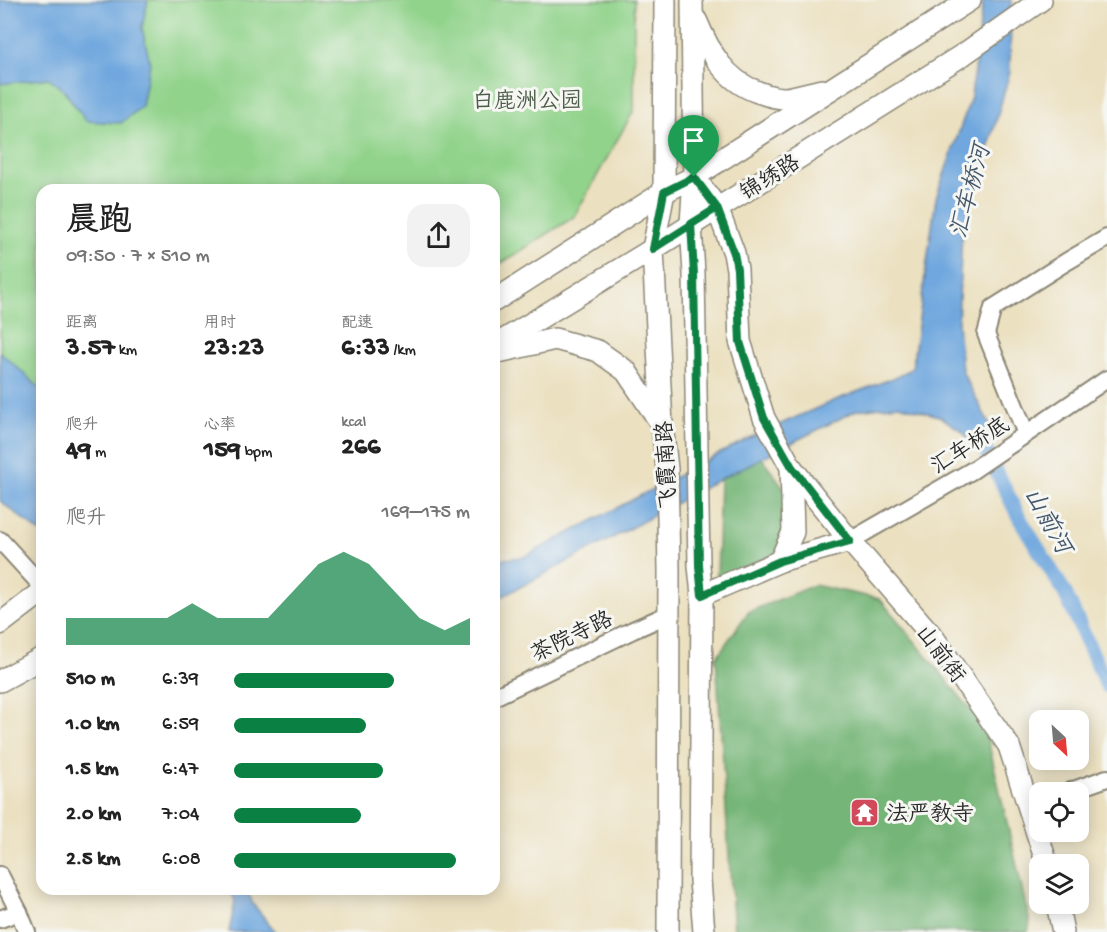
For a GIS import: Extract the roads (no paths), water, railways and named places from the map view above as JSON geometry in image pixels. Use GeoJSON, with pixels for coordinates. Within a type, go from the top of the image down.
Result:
{"type":"FeatureCollection","features":[{"type":"Feature","properties":{"kind":"main road","name":"飞霞南路"},"geometry":{"type":"LineString","coordinates":[[665,0],[664,192],[653,249],[662,425],[667,469],[668,932]]}},
{"type":"Feature","properties":{"kind":"main road","name":"锦绣路"},"geometry":{"type":"LineString","coordinates":[[500,297],[664,192],[694,177],[970,0]]}},
{"type":"Feature","properties":{"kind":"main road","name":"锦绣路"},"geometry":{"type":"LineString","coordinates":[[500,342],[964,54],[1034,5]]}},
{"type":"Feature","properties":{"kind":"main road","name":"飞霞南路"},"geometry":{"type":"LineString","coordinates":[[692,6],[694,177],[691,224],[694,274],[699,566],[702,595],[700,880],[704,932]]}},
{"type":"Feature","properties":{"kind":"main road"},"geometry":{"type":"LineString","coordinates":[[692,6],[705,41],[715,59],[727,73],[747,88],[785,98],[834,87]]}},
{"type":"Feature","properties":{"kind":"main road","name":"山前街"},"geometry":{"type":"LineString","coordinates":[[694,177],[717,208],[734,253],[737,269],[740,342],[764,418],[790,465],[850,541],[933,637],[1009,746],[1029,792]]}},
{"type":"Feature","properties":{"kind":"main road"},"geometry":{"type":"LineString","coordinates":[[500,352],[555,339],[598,351],[627,371],[662,425]]}},
{"type":"Feature","properties":{"kind":"main road","name":"山前街"},"geometry":{"type":"LineString","coordinates":[[780,561],[793,532],[790,465]]}},
{"type":"Feature","properties":{"kind":"main road"},"geometry":{"type":"LineString","coordinates":[[702,595],[780,561],[850,541]]}},
{"type":"Feature","properties":{"kind":"main road"},"geometry":{"type":"LineString","coordinates":[[0,611],[36,595]]}},
{"type":"Feature","properties":{"kind":"main road"},"geometry":{"type":"LineString","coordinates":[[0,624],[36,597]]}},
{"type":"Feature","properties":{"kind":"main road"},"geometry":{"type":"LineString","coordinates":[[0,681],[36,661]]}},
{"type":"Feature","properties":{"kind":"main road"},"geometry":{"type":"LineString","coordinates":[[1059,914],[1063,932]]}},
{"type":"Feature","properties":{"kind":"street"},"geometry":{"type":"LineString","coordinates":[[1021,438],[986,334],[993,308],[1107,238]]}},
{"type":"Feature","properties":{"kind":"street","name":"汇车桥底"},"geometry":{"type":"LineString","coordinates":[[850,541],[973,470],[1107,379]]}},
{"type":"Feature","properties":{"kind":"street"},"geometry":{"type":"LineString","coordinates":[[0,540],[36,579]]}},
{"type":"Feature","properties":{"kind":"street","name":"茶院寺路"},"geometry":{"type":"LineString","coordinates":[[500,694],[669,614]]}},
{"type":"Feature","properties":{"kind":"street"},"geometry":{"type":"LineString","coordinates":[[1089,784],[1107,778]]}},
{"type":"Feature","properties":{"kind":"street"},"geometry":{"type":"LineString","coordinates":[[0,875],[27,932]]}},
{"type":"Feature","properties":{"kind":"street"},"geometry":{"type":"LineString","coordinates":[[0,919],[19,912]]}},
{"type":"Feature","properties":{"kind":"water"},"geometry":{"type":"Polygon","coordinates":[[[0,0],[148,0],[142,28],[150,63],[142,106],[121,123],[86,121],[65,92],[49,78],[0,84],[0,0]]]}},
{"type":"Feature","properties":{"kind":"water","name":"汇车桥河"},"geometry":{"type":"Polygon","coordinates":[[[983,0],[1011,0],[1010,72],[962,231],[958,323],[962,371],[995,435],[974,446],[962,431],[939,416],[899,405],[857,410],[720,479],[500,598],[500,559],[524,557],[749,438],[833,401],[901,375],[912,368],[936,198],[971,97],[983,0]]]}},
{"type":"Feature","properties":{"kind":"water"},"geometry":{"type":"Polygon","coordinates":[[[0,352],[36,385],[36,529],[0,501],[0,352]]]}},
{"type":"Feature","properties":{"kind":"water"},"geometry":{"type":"Polygon","coordinates":[[[232,895],[249,895],[253,904],[276,932],[229,932],[235,901],[232,895]]]}},
{"type":"Feature","properties":{"kind":"waterway","name":"山前河"},"geometry":{"type":"LineString","coordinates":[[973,425],[1020,519],[1065,593],[1107,686]]}},
{"type":"Feature","properties":{"kind":"place","name":"法严教寺"},"geometry":{"type":"Point","coordinates":[865,812]}},
{"type":"Feature","properties":{"kind":"park label","name":"白鹿洲公园"},"geometry":{"type":"Point","coordinates":[527,99]}}]}
